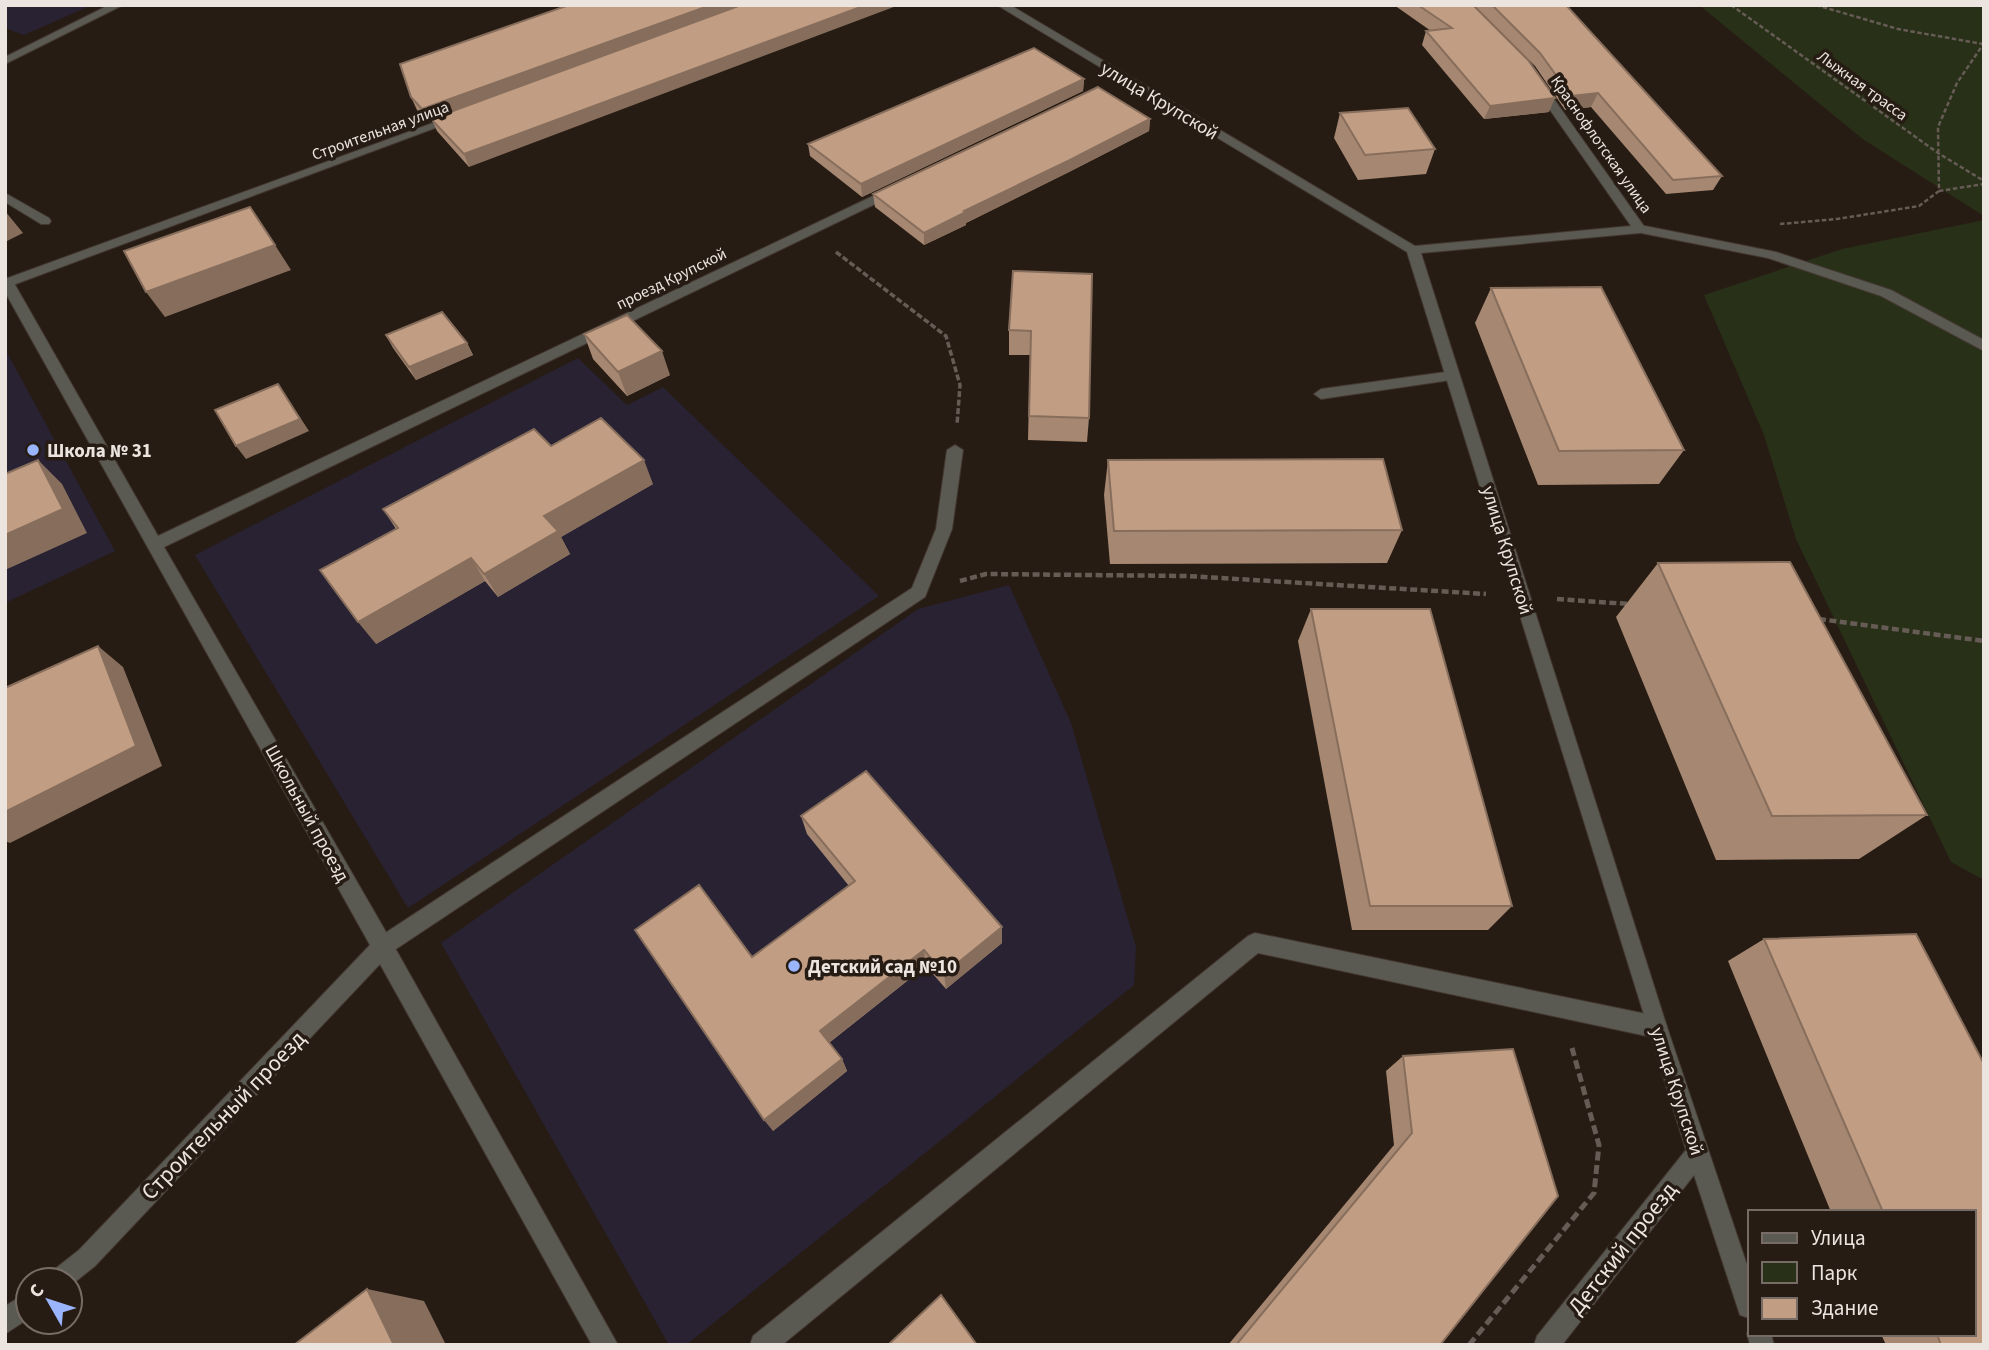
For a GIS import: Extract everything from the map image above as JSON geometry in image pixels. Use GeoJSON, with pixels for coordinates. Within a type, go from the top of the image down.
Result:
{"type":"FeatureCollection","features":[{"type":"Feature","properties":{"kind":"street"},"geometry":{"type":"LineString","coordinates":[[5,61],[118,5]]}},
{"type":"Feature","properties":{"kind":"street","name":"улица Крупской"},"geometry":{"type":"LineString","coordinates":[[1002,5],[1119,82],[1413,250],[1657,1027],[1748,1303]]}},
{"type":"Feature","properties":{"kind":"street","name":"Краснофлотская улица"},"geometry":{"type":"LineString","coordinates":[[1413,250],[1640,229],[1536,81]]}},
{"type":"Feature","properties":{"kind":"street","name":"Строительная улица"},"geometry":{"type":"LineString","coordinates":[[6,283],[473,112]]}},
{"type":"Feature","properties":{"kind":"street","name":"проезд Крупской"},"geometry":{"type":"LineString","coordinates":[[156,544],[906,184]]}},
{"type":"Feature","properties":{"kind":"street"},"geometry":{"type":"LineString","coordinates":[[5,197],[45,220]]}},
{"type":"Feature","properties":{"kind":"street"},"geometry":{"type":"LineString","coordinates":[[1640,229],[1771,255],[1886,293],[1984,346]]}},
{"type":"Feature","properties":{"kind":"street","name":"Школьный проезд"},"geometry":{"type":"LineString","coordinates":[[6,283],[156,544],[606,1345]]}},
{"type":"Feature","properties":{"kind":"street"},"geometry":{"type":"LineString","coordinates":[[1321,394],[1453,376]]}},
{"type":"Feature","properties":{"kind":"street"},"geometry":{"type":"LineString","coordinates":[[919,592],[944,529],[955,450]]}},
{"type":"Feature","properties":{"kind":"street","name":"Строительный проезд"},"geometry":{"type":"LineString","coordinates":[[77,1266],[383,946],[919,592]]}},
{"type":"Feature","properties":{"kind":"street"},"geometry":{"type":"LineString","coordinates":[[762,1345],[1255,943],[1657,1027]]}},
{"type":"Feature","properties":{"kind":"street","name":"Детский проезд"},"geometry":{"type":"LineString","coordinates":[[1546,1345],[1698,1152]]}},
{"type":"Feature","properties":{"kind":"path","name":"Лыжная трасса"},"geometry":{"type":"LineString","coordinates":[[1731,5],[1938,153],[1984,182]]}},
{"type":"Feature","properties":{"kind":"path"},"geometry":{"type":"LineString","coordinates":[[1816,5],[1848,17],[1921,36],[1984,44],[1957,83],[1938,127],[1939,191]]}},
{"type":"Feature","properties":{"kind":"path"},"geometry":{"type":"LineString","coordinates":[[1775,225],[1837,219],[1919,206],[1939,191],[1984,182]]}},
{"type":"Feature","properties":{"kind":"path"},"geometry":{"type":"LineString","coordinates":[[808,231],[946,336],[960,385],[955,450]]}},
{"type":"Feature","properties":{"kind":"path"},"geometry":{"type":"LineString","coordinates":[[919,592],[986,574],[1187,576],[1630,605]]}},
{"type":"Feature","properties":{"kind":"path"},"geometry":{"type":"LineString","coordinates":[[1806,618],[1984,641]]}},
{"type":"Feature","properties":{"kind":"path"},"geometry":{"type":"LineString","coordinates":[[1469,1345],[1594,1194],[1599,1144],[1561,1007]]}},
{"type":"Feature","properties":{"kind":"shaded area"},"geometry":{"type":"Polygon","coordinates":[[[5,5],[92,5],[24,35],[5,28],[5,5]]]}},
{"type":"Feature","properties":{"kind":"shaded area","name":"Школа № 31"},"geometry":{"type":"Polygon","coordinates":[[[5,349],[115,551],[5,603],[5,349]]]}},
{"type":"Feature","properties":{"kind":"shaded area"},"geometry":{"type":"Polygon","coordinates":[[[578,358],[627,405],[663,387],[879,596],[408,908],[195,555],[578,358]]]}},
{"type":"Feature","properties":{"kind":"shaded area","name":"Детский сад №10"},"geometry":{"type":"Polygon","coordinates":[[[1009,585],[1071,723],[1136,947],[1134,985],[686,1345],[669,1345],[441,943],[918,609],[1009,585]]]}},
{"type":"Feature","properties":{"kind":"green space"},"geometry":{"type":"Polygon","coordinates":[[[1699,5],[1984,5],[1984,216],[1864,140],[1699,5]]]}},
{"type":"Feature","properties":{"kind":"green space"},"geometry":{"type":"Polygon","coordinates":[[[1984,220],[1984,880],[1951,862],[1796,539],[1764,435],[1704,295],[1842,249],[1984,220]]]}},
{"type":"Feature","properties":{"kind":"building"},"geometry":{"type":"Polygon","coordinates":[[[569,5],[711,5],[422,109],[411,97],[400,64],[569,5]]]}},
{"type":"Feature","properties":{"kind":"building"},"geometry":{"type":"Polygon","coordinates":[[[741,5],[866,5],[464,154],[431,119],[741,5]]]}},
{"type":"Feature","properties":{"kind":"building"},"geometry":{"type":"Polygon","coordinates":[[[1418,5],[1473,5],[1528,60],[1555,98],[1490,106],[1426,31],[1452,28],[1418,5]]]}},
{"type":"Feature","properties":{"kind":"building"},"geometry":{"type":"Polygon","coordinates":[[[1492,5],[1566,5],[1722,176],[1673,180],[1598,93],[1571,96],[1540,53],[1492,5]]]}},
{"type":"Feature","properties":{"kind":"building"},"geometry":{"type":"Polygon","coordinates":[[[1034,48],[1084,79],[861,184],[808,144],[1034,48]]]}},
{"type":"Feature","properties":{"kind":"building"},"geometry":{"type":"Polygon","coordinates":[[[1098,87],[1150,119],[924,233],[873,194],[1098,87]]]}},
{"type":"Feature","properties":{"kind":"building"},"geometry":{"type":"Polygon","coordinates":[[[1408,108],[1435,149],[1365,155],[1340,113],[1408,108]]]}},
{"type":"Feature","properties":{"kind":"building"},"geometry":{"type":"Polygon","coordinates":[[[250,207],[275,245],[146,292],[124,251],[250,207]]]}},
{"type":"Feature","properties":{"kind":"building"},"geometry":{"type":"Polygon","coordinates":[[[1013,271],[1092,274],[1089,418],[1029,416],[1031,331],[1009,330],[1013,271]]]}},
{"type":"Feature","properties":{"kind":"building"},"geometry":{"type":"Polygon","coordinates":[[[1601,287],[1684,450],[1559,451],[1491,288],[1601,287]]]}},
{"type":"Feature","properties":{"kind":"building"},"geometry":{"type":"Polygon","coordinates":[[[442,312],[467,343],[409,367],[386,335],[442,312]]]}},
{"type":"Feature","properties":{"kind":"building"},"geometry":{"type":"Polygon","coordinates":[[[627,315],[662,351],[618,372],[584,334],[627,315]]]}},
{"type":"Feature","properties":{"kind":"building"},"geometry":{"type":"Polygon","coordinates":[[[278,384],[300,419],[236,446],[215,410],[278,384]]]}},
{"type":"Feature","properties":{"kind":"building"},"geometry":{"type":"Polygon","coordinates":[[[601,418],[644,460],[544,516],[558,531],[484,574],[471,558],[358,622],[320,570],[398,528],[383,509],[534,429],[551,446],[601,418]]]}},
{"type":"Feature","properties":{"kind":"building"},"geometry":{"type":"Polygon","coordinates":[[[1383,459],[1402,530],[1114,531],[1108,460],[1383,459]]]}},
{"type":"Feature","properties":{"kind":"building"},"geometry":{"type":"Polygon","coordinates":[[[38,460],[63,509],[5,535],[5,474],[38,460]]]}},
{"type":"Feature","properties":{"kind":"building"},"geometry":{"type":"Polygon","coordinates":[[[1790,562],[1927,815],[1772,816],[1658,563],[1790,562]]]}},
{"type":"Feature","properties":{"kind":"building"},"geometry":{"type":"Polygon","coordinates":[[[1311,609],[1430,609],[1512,906],[1370,906],[1311,609]]]}},
{"type":"Feature","properties":{"kind":"building"},"geometry":{"type":"Polygon","coordinates":[[[98,646],[136,746],[5,812],[5,688],[98,646]]]}},
{"type":"Feature","properties":{"kind":"building"},"geometry":{"type":"Polygon","coordinates":[[[866,771],[1002,927],[944,974],[924,950],[820,1031],[842,1059],[764,1120],[635,930],[699,885],[752,957],[855,881],[801,816],[866,771]]]}},
{"type":"Feature","properties":{"kind":"building"},"geometry":{"type":"Polygon","coordinates":[[[1916,934],[1984,1064],[1984,1345],[1941,1345],[1938,1336],[1975,1336],[1975,1210],[1882,1210],[1764,939],[1916,934]]]}},
{"type":"Feature","properties":{"kind":"building"},"geometry":{"type":"Polygon","coordinates":[[[1513,1049],[1558,1196],[1440,1345],[1236,1345],[1412,1133],[1403,1056],[1513,1049]]]}},
{"type":"Feature","properties":{"kind":"building"},"geometry":{"type":"Polygon","coordinates":[[[367,1289],[394,1345],[294,1345],[367,1289]]]}},
{"type":"Feature","properties":{"kind":"building"},"geometry":{"type":"Polygon","coordinates":[[[941,1295],[977,1345],[888,1345],[941,1295]]]}},
{"type":"Feature","properties":{"kind":"place","name":"Школа № 31"},"geometry":{"type":"Point","coordinates":[33,450]}},
{"type":"Feature","properties":{"kind":"place","name":"Детский сад №10"},"geometry":{"type":"Point","coordinates":[794,966]}}]}
